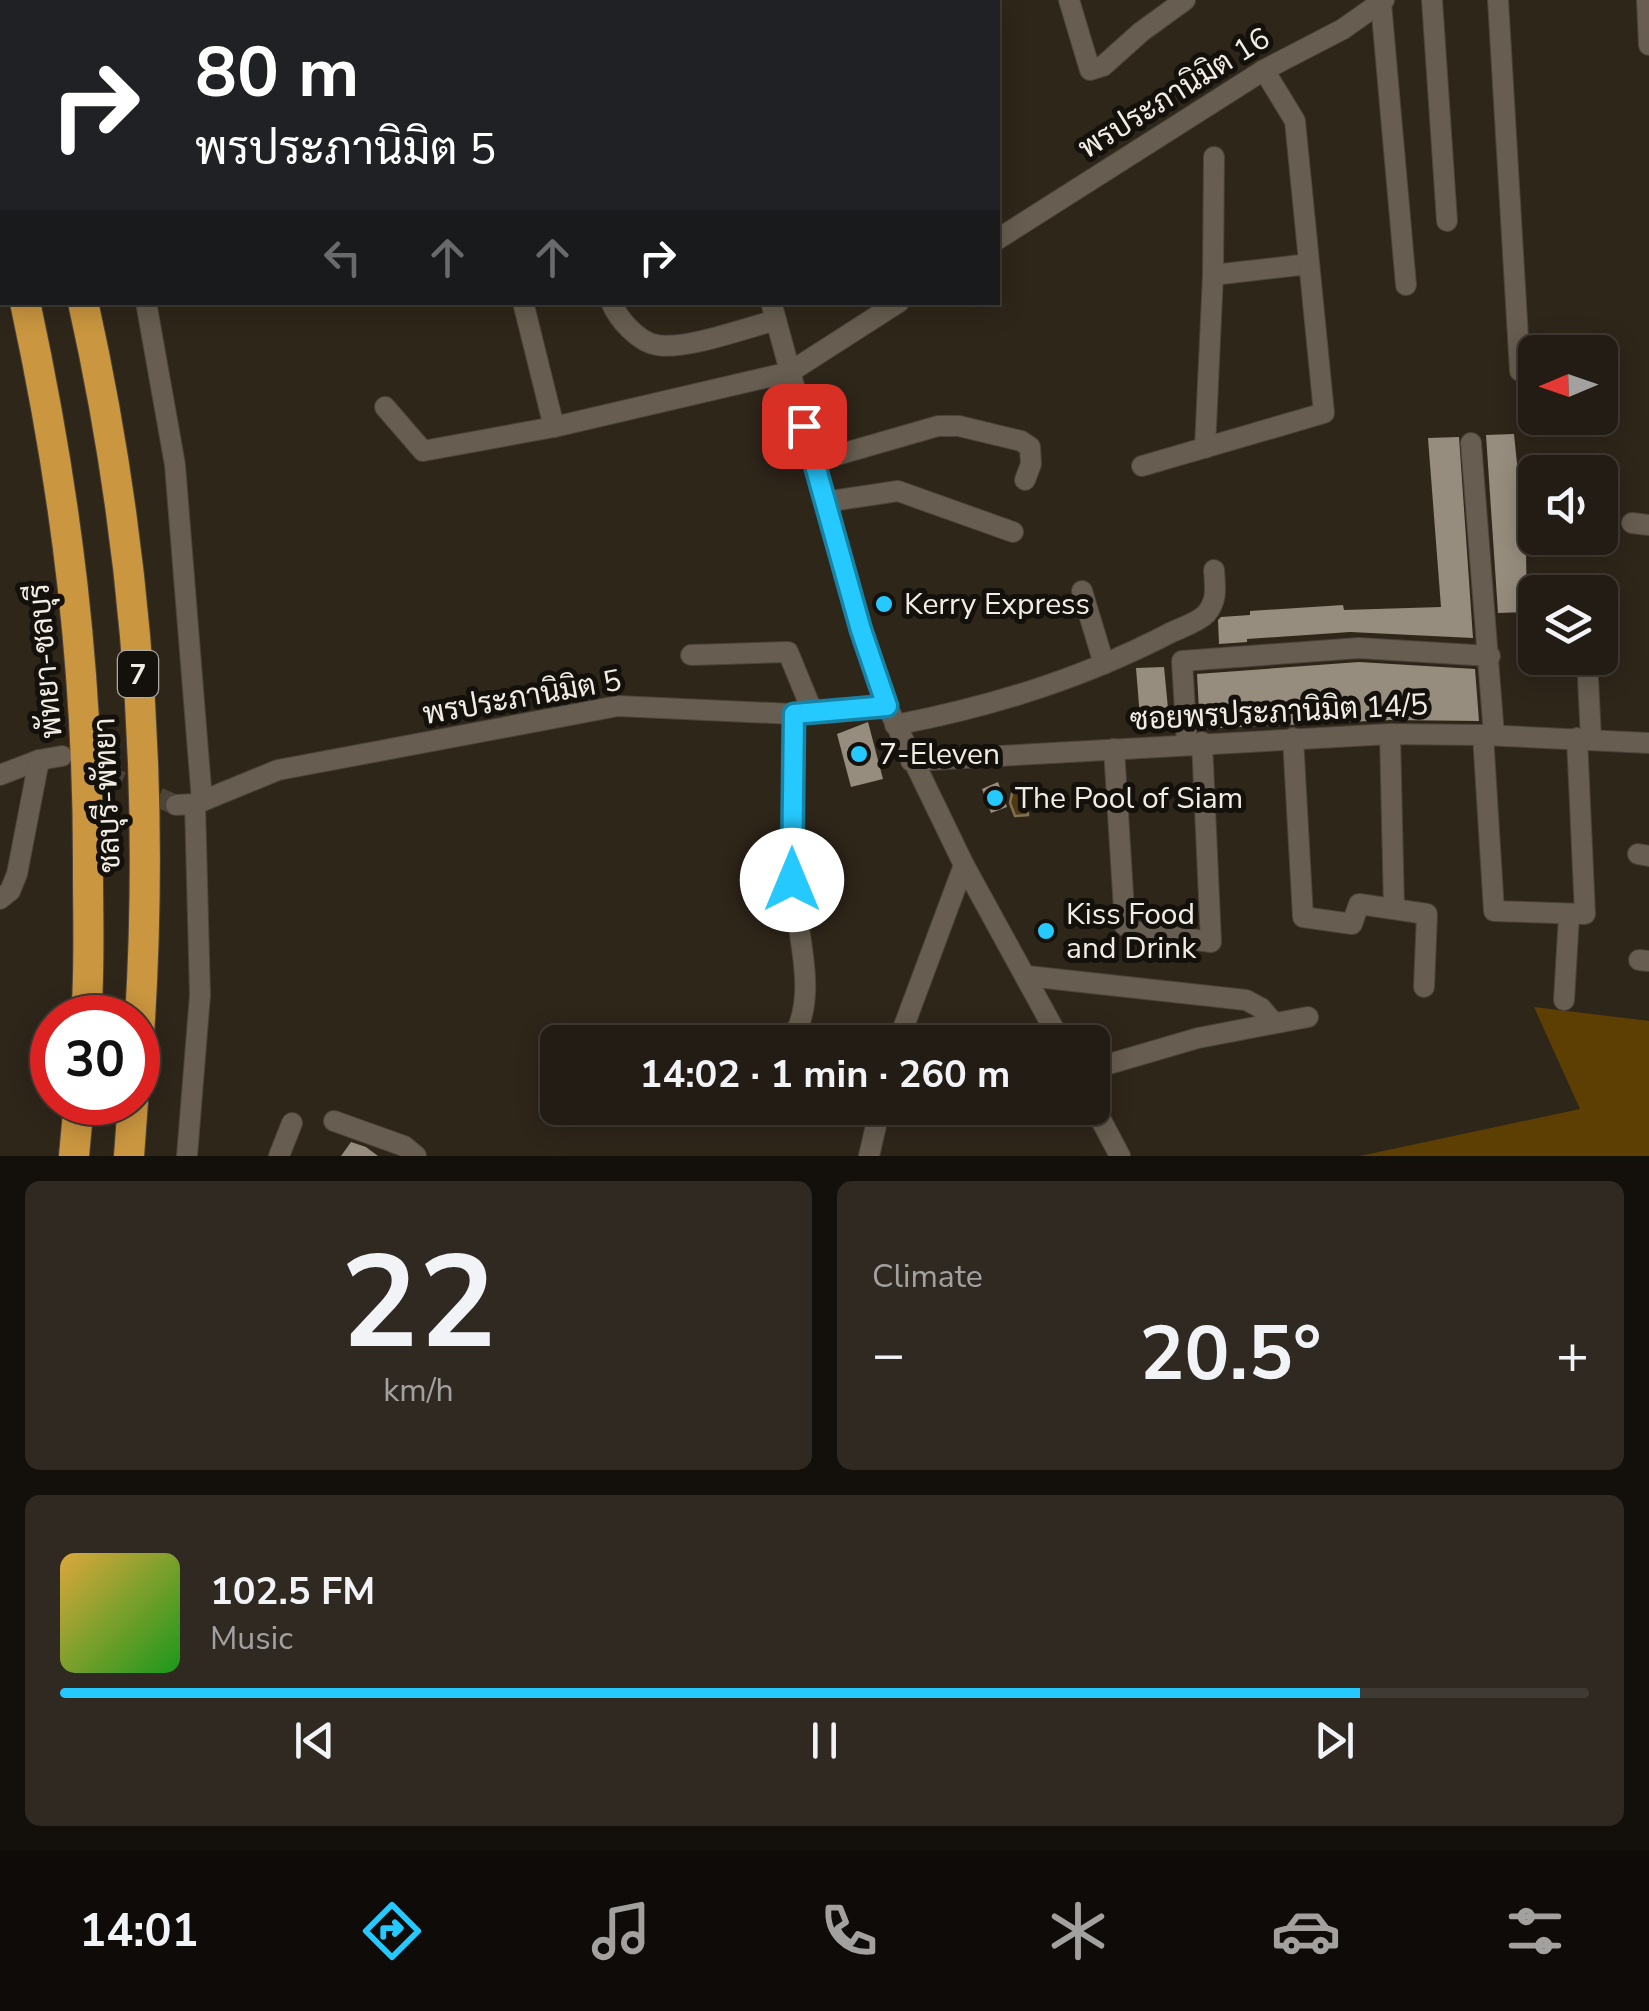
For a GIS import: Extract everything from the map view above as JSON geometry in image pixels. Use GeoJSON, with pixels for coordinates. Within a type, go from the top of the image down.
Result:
{"type":"FeatureCollection","features":[{"type":"Feature","properties":{"kind":"highway","name":"พัทยา-ชลบุรี"},"geometry":{"type":"LineString","coordinates":[[26,305],[67,519],[80,646],[88,759],[86,995]]}},
{"type":"Feature","properties":{"kind":"highway","name":"ชลบุรี-พัทยา"},"geometry":{"type":"LineString","coordinates":[[85,305],[115,471],[136,655],[146,829],[142,995]]}},
{"type":"Feature","properties":{"kind":"highway"},"geometry":{"type":"LineString","coordinates":[[74,1156],[76,1125]]}},
{"type":"Feature","properties":{"kind":"highway"},"geometry":{"type":"LineString","coordinates":[[130,1156],[132,1125]]}},
{"type":"Feature","properties":{"kind":"street"},"geometry":{"type":"LineString","coordinates":[[1077,3],[1090,70],[1103,66],[1140,32],[1186,0]]}},
{"type":"Feature","properties":{"kind":"street"},"geometry":{"type":"LineString","coordinates":[[1432,0],[1447,221]]}},
{"type":"Feature","properties":{"kind":"street"},"geometry":{"type":"LineString","coordinates":[[1498,0],[1518,337]]}},
{"type":"Feature","properties":{"kind":"street"},"geometry":{"type":"LineString","coordinates":[[1647,0],[1649,45]]}},
{"type":"Feature","properties":{"kind":"street"},"geometry":{"type":"LineString","coordinates":[[1382,1],[1406,285]]}},
{"type":"Feature","properties":{"kind":"street","name":"พรประภานิมิต 16"},"geometry":{"type":"LineString","coordinates":[[1000,238],[1264,70],[1343,29],[1382,1]]}},
{"type":"Feature","properties":{"kind":"street"},"geometry":{"type":"LineString","coordinates":[[1142,466],[1324,413],[1295,121],[1264,70]]}},
{"type":"Feature","properties":{"kind":"street"},"geometry":{"type":"LineString","coordinates":[[1205,448],[1214,275],[1214,157]]}},
{"type":"Feature","properties":{"kind":"street"},"geometry":{"type":"LineString","coordinates":[[1214,275],[1309,264]]}},
{"type":"Feature","properties":{"kind":"street"},"geometry":{"type":"LineString","coordinates":[[147,305],[176,466],[200,995],[186,1156]]}},
{"type":"Feature","properties":{"kind":"street"},"geometry":{"type":"LineString","coordinates":[[524,305],[554,427]]}},
{"type":"Feature","properties":{"kind":"street"},"geometry":{"type":"LineString","coordinates":[[612,305],[635,334],[656,346],[700,340],[774,311],[861,630],[891,715],[964,865],[1052,1025]]}},
{"type":"Feature","properties":{"kind":"street"},"geometry":{"type":"LineString","coordinates":[[384,407],[423,450],[554,427],[790,372],[893,305]]}},
{"type":"Feature","properties":{"kind":"street"},"geometry":{"type":"LineString","coordinates":[[814,462],[917,430],[958,426],[1021,441],[1030,447],[1031,464],[1025,480]]}},
{"type":"Feature","properties":{"kind":"street"},"geometry":{"type":"LineString","coordinates":[[1471,443],[1490,656],[1494,910],[1585,914],[1586,675]]}},
{"type":"Feature","properties":{"kind":"street"},"geometry":{"type":"LineString","coordinates":[[826,502],[898,490],[1013,532]]}},
{"type":"Feature","properties":{"kind":"street","name":"พรประภานิมิต 5"},"geometry":{"type":"LineString","coordinates":[[191,803],[278,770],[591,709],[618,706],[804,714],[958,713],[1104,664],[1204,616],[1216,598],[1214,570]]}},
{"type":"Feature","properties":{"kind":"street"},"geometry":{"type":"LineString","coordinates":[[1082,592],[1104,664]]}},
{"type":"Feature","properties":{"kind":"street"},"geometry":{"type":"LineString","coordinates":[[1114,749],[1125,926],[1138,932],[1211,942],[1194,743],[1182,660],[1360,648],[1490,656]]}},
{"type":"Feature","properties":{"kind":"street"},"geometry":{"type":"LineString","coordinates":[[691,654],[788,652],[804,714],[792,880],[804,954],[799,1025]]}},
{"type":"Feature","properties":{"kind":"street"},"geometry":{"type":"LineString","coordinates":[[1390,734],[1394,908]]}},
{"type":"Feature","properties":{"kind":"street","name":"ซอยพรประภานิมิต 14/5"},"geometry":{"type":"LineString","coordinates":[[911,761],[1390,734],[1649,743]]}},
{"type":"Feature","properties":{"kind":"street"},"geometry":{"type":"LineString","coordinates":[[1293,738],[1303,918],[1352,924],[1359,904],[1427,914],[1424,987]]}},
{"type":"Feature","properties":{"kind":"street"},"geometry":{"type":"LineString","coordinates":[[0,775],[62,756]]}},
{"type":"Feature","properties":{"kind":"street"},"geometry":{"type":"LineString","coordinates":[[0,899],[10,891],[16,874],[39,760]]}},
{"type":"Feature","properties":{"kind":"street"},"geometry":{"type":"LineString","coordinates":[[904,1025],[964,865]]}},
{"type":"Feature","properties":{"kind":"street"},"geometry":{"type":"LineString","coordinates":[[1564,1000],[1569,916]]}},
{"type":"Feature","properties":{"kind":"street"},"geometry":{"type":"LineString","coordinates":[[1026,976],[1246,1000],[1274,1022]]}},
{"type":"Feature","properties":{"kind":"street"},"geometry":{"type":"LineString","coordinates":[[1110,1063],[1198,1038],[1308,1017]]}},
{"type":"Feature","properties":{"kind":"street"},"geometry":{"type":"LineString","coordinates":[[334,1121],[404,1146],[416,1156]]}},
{"type":"Feature","properties":{"kind":"street"},"geometry":{"type":"LineString","coordinates":[[279,1156],[292,1123]]}},
{"type":"Feature","properties":{"kind":"street"},"geometry":{"type":"LineString","coordinates":[[869,1156],[876,1125]]}},
{"type":"Feature","properties":{"kind":"street"},"geometry":{"type":"LineString","coordinates":[[1103,1125],[1120,1156]]}},
{"type":"Feature","properties":{"kind":"shaded area"},"geometry":{"type":"Polygon","coordinates":[[[1025,783],[1028,815],[1015,816],[1010,803],[1014,784],[1025,783]]]}},
{"type":"Feature","properties":{"kind":"shaded area"},"geometry":{"type":"Polygon","coordinates":[[[1534,1007],[1649,1021],[1649,1156],[1360,1156],[1580,1109],[1534,1007]]]}},
{"type":"Feature","properties":{"kind":"building"},"geometry":{"type":"Polygon","coordinates":[[[1514,434],[1518,555],[1526,555],[1526,575],[1518,575],[1518,612],[1498,613],[1486,435],[1514,434]]]}},
{"type":"Feature","properties":{"kind":"building"},"geometry":{"type":"Polygon","coordinates":[[[1459,437],[1473,638],[1350,632],[1219,644],[1218,620],[1250,615],[1250,611],[1343,605],[1344,610],[1441,607],[1428,438],[1459,437]]]}},
{"type":"Feature","properties":{"kind":"building"},"geometry":{"type":"Polygon","coordinates":[[[1359,662],[1475,669],[1479,721],[1390,720],[1200,729],[1197,674],[1359,662]]]}},
{"type":"Feature","properties":{"kind":"building"},"geometry":{"type":"Polygon","coordinates":[[[1164,667],[1170,729],[1141,730],[1136,668],[1164,667]]]}},
{"type":"Feature","properties":{"kind":"building","name":"7-Eleven"},"geometry":{"type":"Polygon","coordinates":[[[868,722],[883,779],[851,787],[837,734],[868,722]]]}},
{"type":"Feature","properties":{"kind":"building","name":"The Pool of Siam"},"geometry":{"type":"Polygon","coordinates":[[[998,782],[1007,807],[991,813],[982,789],[998,782]]]}},
{"type":"Feature","properties":{"kind":"building"},"geometry":{"type":"Polygon","coordinates":[[[351,1142],[366,1147],[378,1156],[341,1156],[351,1142]]]}},
{"type":"Feature","properties":{"kind":"tunnel"},"geometry":{"type":"LineString","coordinates":[[76,762],[176,805]]}},
{"type":"Feature","properties":{"kind":"place","name":"Kerry Express"},"geometry":{"type":"Point","coordinates":[884,604]}},
{"type":"Feature","properties":{"kind":"place","name":"7-Eleven"},"geometry":{"type":"Point","coordinates":[859,754]}},
{"type":"Feature","properties":{"kind":"place","name":"The Pool of Siam"},"geometry":{"type":"Point","coordinates":[995,798]}},
{"type":"Feature","properties":{"kind":"place","name":"Kiss Food and Drink"},"geometry":{"type":"Point","coordinates":[1046,931]}},
{"type":"Feature","properties":{"kind":"route"},"geometry":{"type":"LineString","coordinates":[[792,880],[794,714],[887,706],[861,630],[804,426]]}}]}
